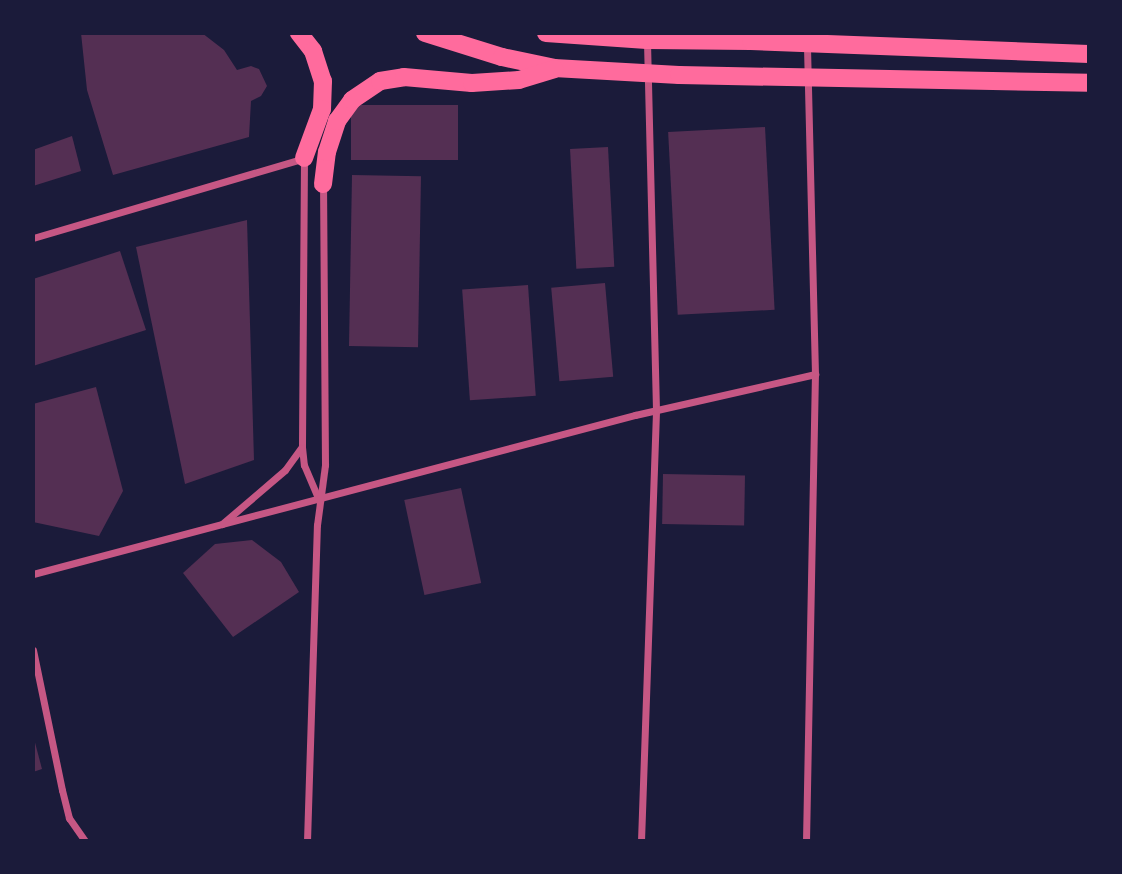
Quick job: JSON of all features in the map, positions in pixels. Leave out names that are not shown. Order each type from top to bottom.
[{"type":"main road","points":[[299,33],[313,51],[323,81],[322,109],[304,158]]},
{"type":"main road","points":[[425,33],[502,57],[554,68],[647,73],[1089,83]]},
{"type":"main road","points":[[546,33],[1089,54]]},
{"type":"main road","points":[[323,184],[327,152],[337,121],[352,100],[380,81],[404,77],[472,83],[519,80],[554,68]]},
{"type":"street","points":[[641,841],[656,410],[647,73],[642,37]]},
{"type":"street","points":[[806,841],[815,374],[807,43]]},
{"type":"street","points":[[33,238],[304,158],[302,447],[304,465],[319,500]]},
{"type":"street","points":[[307,841],[319,500],[325,465],[323,184]]},
{"type":"street","points":[[33,574],[656,410],[815,374]]},
{"type":"street","points":[[221,525],[285,470],[302,447]]},
{"type":"street","points":[[33,650],[67,809],[75,831],[85,841]]},
{"type":"building","points":[[81,33],[202,33],[224,50],[237,70],[251,66],[259,69],[267,86],[261,96],[251,101],[249,137],[113,175],[87,90]]},
{"type":"building","points":[[351,105],[458,105],[458,160],[351,160]]},
{"type":"building","points":[[765,127],[775,310],[678,315],[668,132]]},
{"type":"building","points":[[72,136],[81,171],[33,186],[33,150]]},
{"type":"building","points":[[608,147],[614,267],[576,269],[570,149]]},
{"type":"building","points":[[352,175],[421,176],[418,347],[349,346]]},
{"type":"building","points":[[247,220],[254,460],[185,484],[136,247]]},
{"type":"building","points":[[120,251],[146,330],[33,366],[33,279]]},
{"type":"building","points":[[605,283],[613,377],[559,381],[551,288]]},
{"type":"building","points":[[528,285],[536,396],[470,400],[462,290]]},
{"type":"building","points":[[96,387],[123,491],[99,536],[33,522],[33,404]]},
{"type":"building","points":[[663,474],[745,475],[744,525],[662,524]]},
{"type":"building","points":[[461,488],[481,583],[424,595],[404,500]]},
{"type":"building","points":[[252,540],[281,562],[299,592],[233,637],[183,573],[215,544]]},
{"type":"building","points":[[33,735],[42,769],[33,772]]}]
